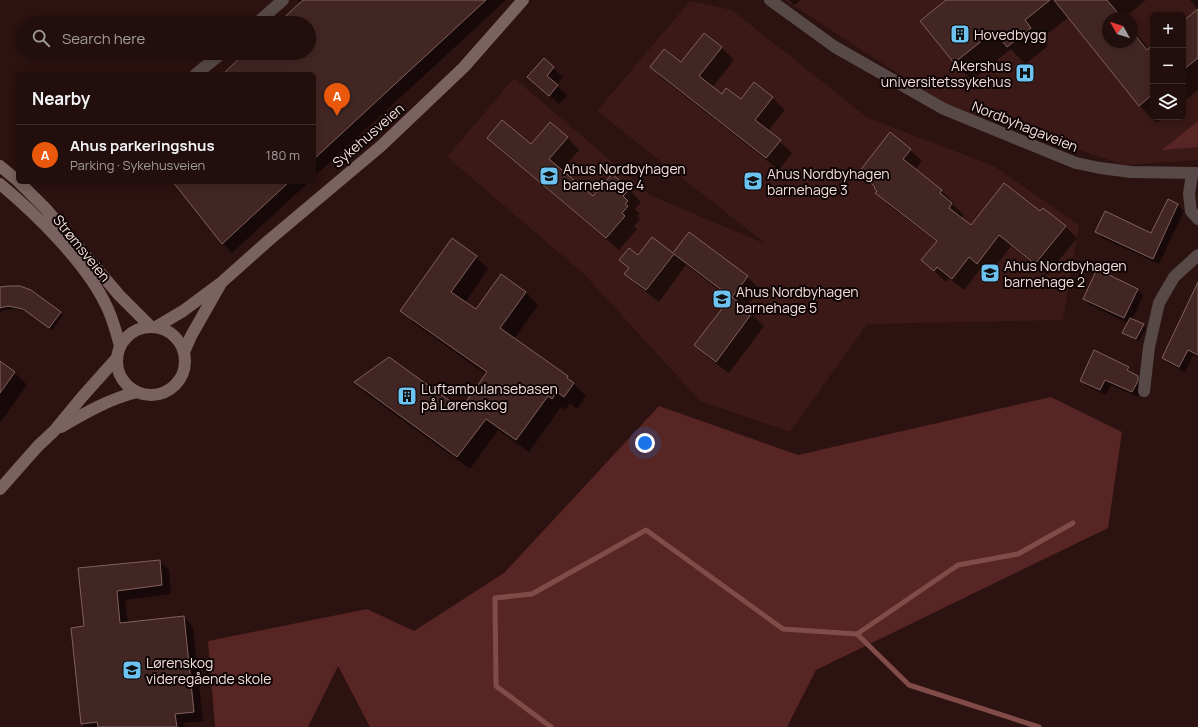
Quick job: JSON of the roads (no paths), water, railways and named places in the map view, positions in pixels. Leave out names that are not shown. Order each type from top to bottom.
[{"type":"main road","name":"Sykehusveien","points":[[153,326],[183,311],[222,282],[268,241],[381,146],[464,67],[523,0]]},
{"type":"main road","name":"Strømsveien","points":[[0,166],[16,180]]},
{"type":"main road","name":"Strømsveien","points":[[0,184],[38,219],[86,273],[105,302],[120,346]]},
{"type":"main road","name":"Strømsveien","points":[[20,184],[46,209],[115,290],[153,326]]},
{"type":"main road","name":"Sykehusveien","points":[[184,352],[191,336],[222,282]]},
{"type":"main road","points":[[153,326],[171,333],[181,345],[185,359],[182,373],[174,385],[168,390],[153,395],[137,392],[130,388],[122,378],[117,367],[116,359],[120,346],[129,334],[143,327],[153,326]]},
{"type":"main road","points":[[0,489],[38,446],[54,431],[116,359]]},
{"type":"main road","points":[[54,431],[92,409],[137,392]]},
{"type":"street","points":[[265,16],[283,0]]},
{"type":"street","name":"Nordbyhagaveien","points":[[770,0],[835,47],[944,109],[1076,163],[1131,172],[1195,174]]},
{"type":"street","points":[[198,72],[213,60]]},
{"type":"street","points":[[1195,174],[1190,194],[1191,211],[1198,219]]},
{"type":"street","points":[[1144,391],[1149,347],[1160,303],[1174,277],[1198,255]]},
{"type":"waterway","points":[[857,634],[958,565],[1018,554],[1073,523]]},
{"type":"waterway","points":[[551,727],[496,686],[495,598],[532,594],[646,530],[783,629],[857,634],[909,685],[1039,727]]},
{"type":"place","name":"Hovedbygg","points":[[960,34]]},
{"type":"place","name":"Akershus universitetssykehus","points":[[1025,73]]},
{"type":"place","name":"Ahus parkeringshus","points":[[337,116]]},
{"type":"place","name":"Ahus Nordbyhagen barnehage 4","points":[[549,176]]},
{"type":"place","name":"Ahus Nordbyhagen barnehage 3","points":[[753,181]]},
{"type":"place","name":"Ahus Nordbyhagen barnehage 2","points":[[990,273]]},
{"type":"place","name":"Ahus Nordbyhagen barnehage 5","points":[[722,299]]},
{"type":"place","name":"Luftambulansebasen på Lørenskog","points":[[407,396]]},
{"type":"place","name":"Lørenskog videregående skole","points":[[132,670]]}]
